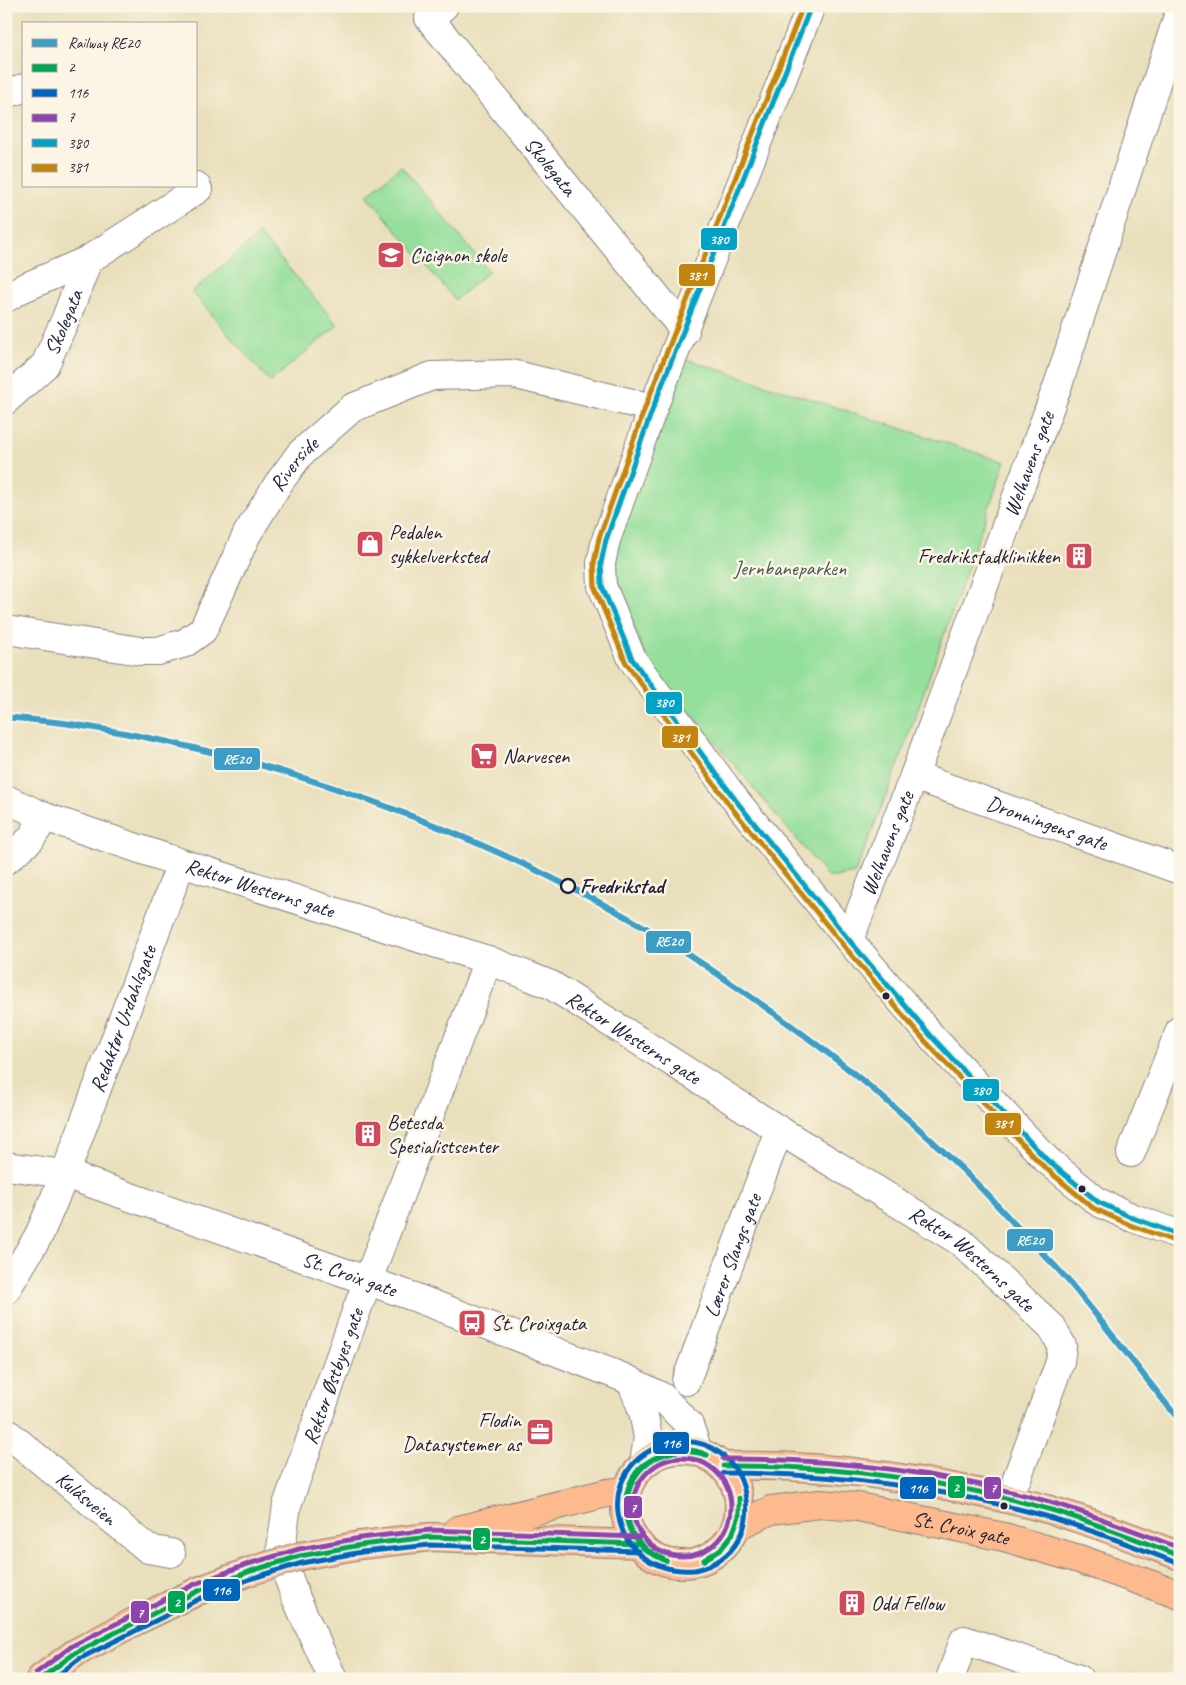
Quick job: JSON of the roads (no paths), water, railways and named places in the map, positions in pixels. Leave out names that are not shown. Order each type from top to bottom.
[{"type":"highway","points":[[679,1450],[698,1451],[712,1457],[724,1466],[736,1484],[740,1505],[736,1526],[727,1544],[711,1556],[693,1563],[673,1563],[654,1556],[638,1544],[629,1528],[625,1510],[627,1492],[634,1476],[644,1464],[660,1454],[679,1450]]},
{"type":"highway","name":"St. Croix gate","points":[[724,1466],[826,1468],[923,1482],[1030,1504],[1113,1531],[1180,1556]]},
{"type":"highway","points":[[430,1538],[560,1504],[608,1493],[627,1492]]},
{"type":"highway","name":"St. Croix gate","points":[[736,1526],[770,1510],[820,1504],[858,1507],[1004,1537],[1079,1559],[1180,1595]]},
{"type":"highway","points":[[40,1679],[75,1653],[198,1591],[251,1571],[300,1556],[361,1545],[430,1538],[638,1544]]},
{"type":"street","name":"Skolegata","points":[[444,6],[429,18],[684,331]]},
{"type":"street","points":[[811,6],[653,408],[606,540],[601,563],[602,586],[632,659],[737,802],[932,1037],[1047,1160],[1098,1202],[1133,1218],[1180,1235]]},
{"type":"street","name":"Welhavens gate","points":[[850,940],[914,776],[1060,382],[1180,10]]},
{"type":"street","points":[[6,94],[22,89]]},
{"type":"street","name":"Skolegata","points":[[6,298],[21,289],[88,260],[195,188]]},
{"type":"street","name":"Skolegata","points":[[6,400],[44,365],[66,318],[88,260]]},
{"type":"street","name":"Riverside","points":[[6,630],[140,651],[158,651],[185,643],[203,630],[247,534],[278,484],[300,454],[352,408],[432,376],[512,374],[653,408]]},
{"type":"street","name":"Dronningens gate","points":[[914,776],[1180,870]]},
{"type":"street","name":"Rektor Westerns gate","points":[[6,799],[45,817],[181,863],[488,960],[551,985],[779,1130],[961,1242],[1052,1327],[1062,1346],[1060,1362],[1017,1478]]},
{"type":"street","points":[[6,860],[30,840],[45,817]]},
{"type":"street","name":"Redaktør Urdahlsgate","points":[[6,1290],[39,1235],[66,1174],[181,863]]},
{"type":"street","name":"Rektor Østbyes gate","points":[[333,1679],[296,1598],[280,1555],[287,1505],[368,1280],[488,960]]},
{"type":"street","points":[[1131,1152],[1180,1030]]},
{"type":"street","name":"Lærer Slangs gate","points":[[686,1381],[779,1130]]},
{"type":"street","name":"St. Croix gate","points":[[6,1166],[66,1174],[368,1280],[631,1381],[662,1397],[689,1425],[698,1451]]},
{"type":"street","points":[[631,1381],[643,1411],[648,1438],[644,1464]]},
{"type":"street","name":"Kulåsveien","points":[[6,1432],[148,1549],[171,1553]]},
{"type":"street","points":[[950,1679],[964,1640],[1079,1679]]},
{"type":"rail line","name":"RE20","points":[[6,717],[68,724],[151,738],[299,777],[372,801],[514,860],[582,893],[648,929],[711,969],[804,1035],[859,1078],[937,1145],[977,1184],[1065,1277],[1180,1421]]},
{"type":"place","name":"Cicignon skole","points":[[391,255]]},
{"type":"place","name":"Pedalen sykkelverksted","points":[[370,544]]},
{"type":"place","name":"Fredrikstadklinikken","points":[[1079,556]]},
{"type":"place","name":"Narvesen","points":[[484,756]]},
{"type":"place","name":"Fredrikstad","points":[[568,886]]},
{"type":"place","name":"Betesda Spesialistsenter","points":[[368,1134]]},
{"type":"place","name":"St. Croixgata","points":[[472,1323]]},
{"type":"place","name":"Flodin Datasystemer as","points":[[540,1432]]},
{"type":"place","name":"Odd Fellow","points":[[852,1603]]},
{"type":"park label","name":"Jernbaneparken","points":[[790,568]]}]
